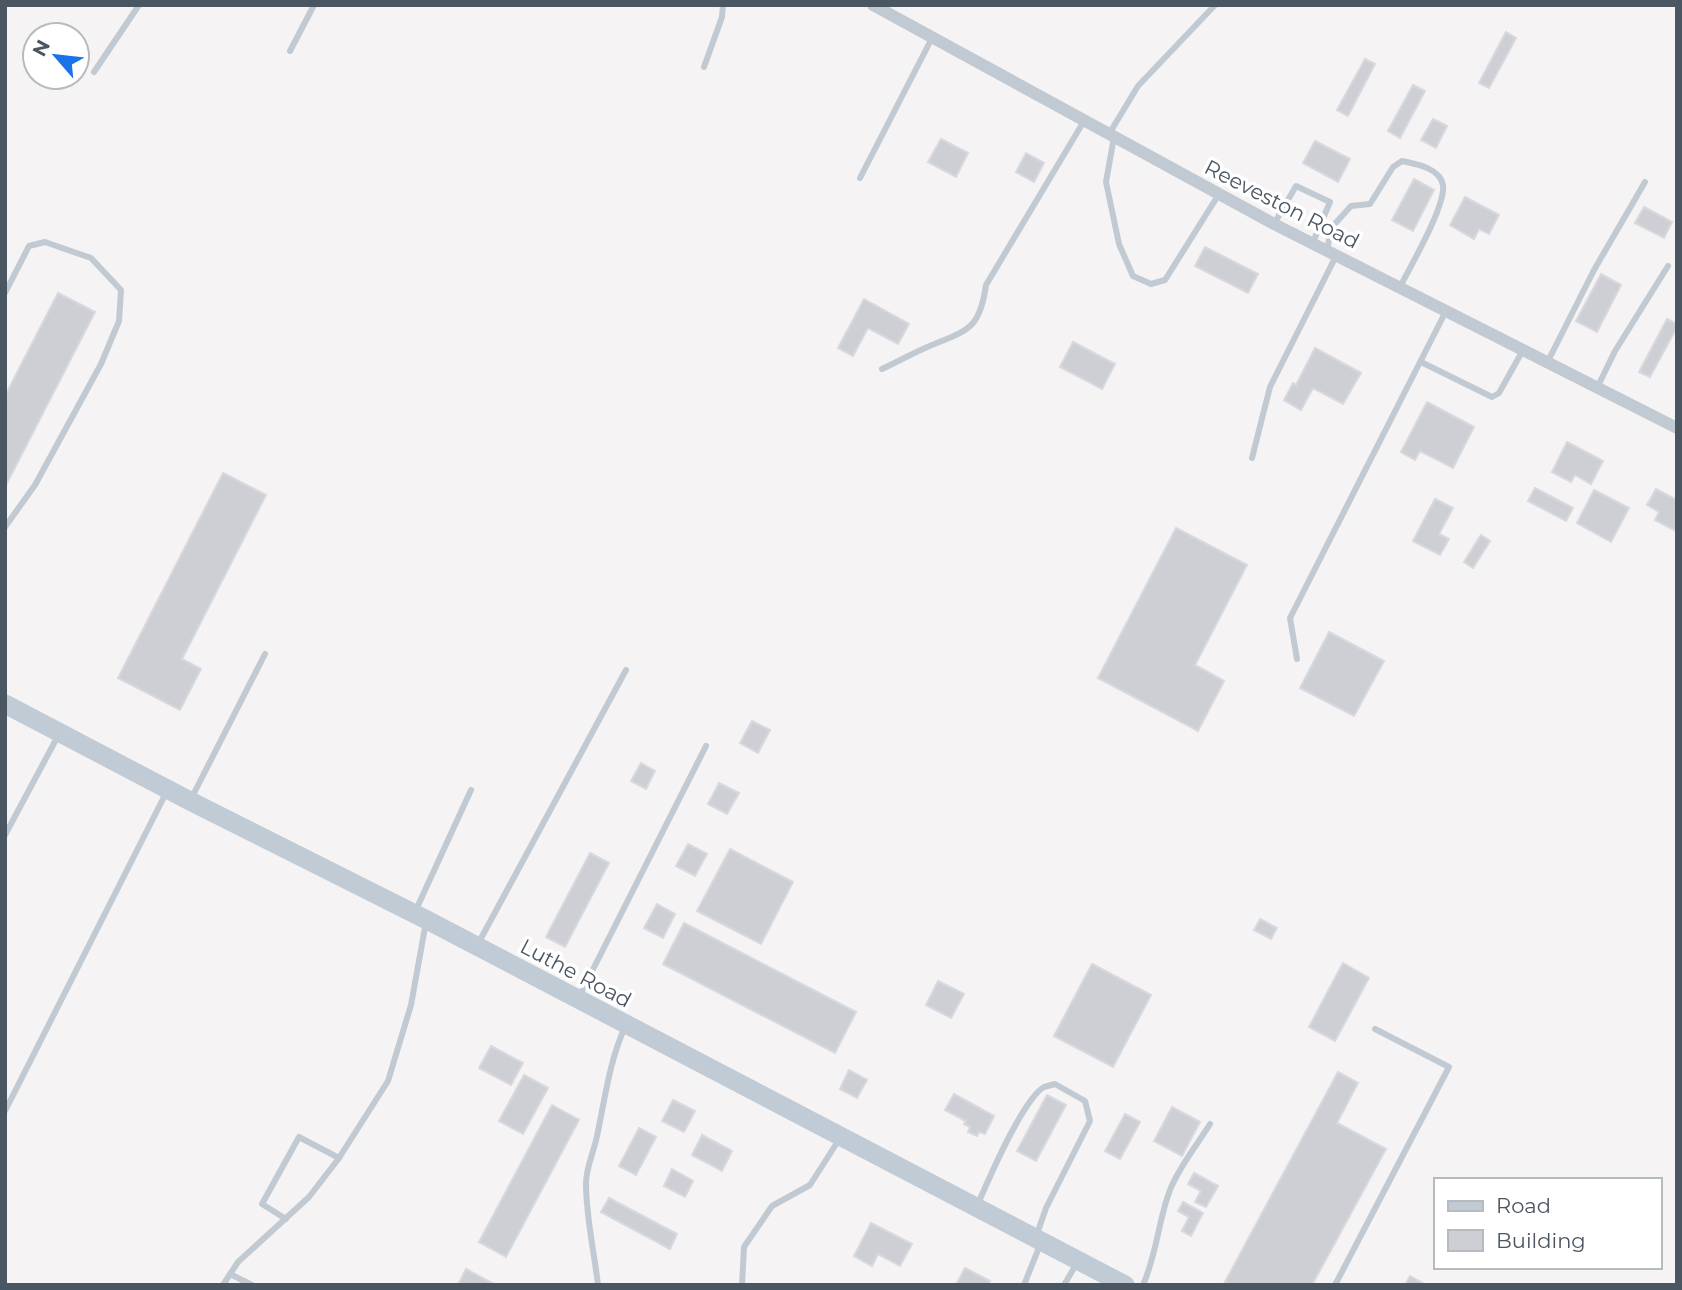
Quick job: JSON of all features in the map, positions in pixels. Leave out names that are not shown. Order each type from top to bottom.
[{"type":"street","name":"Reeveston Road","points":[[873,5],[1274,223],[1677,428]]},
{"type":"street","name":"Luthe Road","points":[[5,704],[1125,1285]]},
{"type":"lane","points":[[94,72],[139,5]]},
{"type":"lane","points":[[290,51],[314,5]]},
{"type":"lane","points":[[704,68],[722,17],[723,5]]},
{"type":"lane","points":[[1215,5],[1138,86],[1111,136],[1106,182],[1119,244],[1133,275],[1152,284],[1165,281],[1219,194]]},
{"type":"lane","points":[[860,178],[932,38]]},
{"type":"lane","points":[[882,369],[960,335],[974,324],[983,306],[986,285],[1084,121]]},
{"type":"lane","points":[[1252,458],[1270,387],[1332,252],[1332,226],[1352,206],[1370,204],[1393,167],[1402,162],[1422,165],[1437,175],[1443,184],[1434,220],[1400,288]]},
{"type":"lane","points":[[1547,363],[1594,270],[1645,183]]},
{"type":"lane","points":[[1274,223],[1296,186],[1330,202],[1312,242]]},
{"type":"lane","points":[[5,293],[29,246],[45,242],[91,258],[121,290],[119,321],[101,365],[35,485],[5,527]]},
{"type":"lane","points":[[1597,388],[1615,351],[1668,266]]},
{"type":"lane","points":[[1297,659],[1290,618],[1446,312]]},
{"type":"lane","points":[[1421,362],[1492,397],[1499,393],[1523,350]]},
{"type":"lane","points":[[190,801],[265,654]]},
{"type":"lane","points":[[477,947],[626,670]]},
{"type":"lane","points":[[5,835],[60,732]]},
{"type":"lane","points":[[577,1000],[706,746]]},
{"type":"lane","points":[[5,1111],[167,789]]},
{"type":"lane","points":[[223,1285],[238,1262],[309,1198],[339,1158],[388,1081],[411,1005],[420,917],[471,789]]},
{"type":"lane","points":[[598,1285],[588,1217],[586,1180],[606,1083],[616,1045],[626,1025]]},
{"type":"lane","points":[[1335,1285],[1449,1067],[1375,1029]]},
{"type":"lane","points":[[976,1208],[1026,1107],[1043,1088],[1055,1084],[1085,1101],[1090,1121],[1046,1208],[1024,1285]]},
{"type":"lane","points":[[1143,1285],[1171,1189],[1210,1125]]},
{"type":"lane","points":[[285,1219],[262,1204],[299,1137],[339,1158]]},
{"type":"lane","points":[[742,1285],[744,1247],[772,1206],[810,1185],[840,1138]]},
{"type":"lane","points":[[1064,1285],[1079,1261]]},
{"type":"lane","points":[[230,1274],[252,1285]]},
{"type":"building","points":[[1506,32],[1516,38],[1489,88],[1479,83]]},
{"type":"building","points":[[1365,59],[1375,64],[1348,116],[1337,110]]},
{"type":"building","points":[[1413,85],[1425,91],[1400,138],[1388,131]]},
{"type":"building","points":[[1433,119],[1447,126],[1436,148],[1421,140]]},
{"type":"building","points":[[941,139],[968,153],[956,177],[928,162]]},
{"type":"building","points":[[1315,141],[1350,159],[1338,182],[1303,163]]},
{"type":"building","points":[[1026,153],[1044,163],[1034,182],[1016,172]]},
{"type":"building","points":[[1414,179],[1434,190],[1413,231],[1392,220]]},
{"type":"building","points":[[1465,197],[1499,215],[1489,234],[1479,229],[1474,239],[1450,225]]},
{"type":"building","points":[[1644,207],[1672,222],[1664,238],[1635,223]]},
{"type":"building","points":[[1205,247],[1258,274],[1248,293],[1195,266]]},
{"type":"building","points":[[1601,274],[1621,285],[1597,332],[1576,321]]},
{"type":"building","points":[[58,293],[95,312],[5,487],[5,396]]},
{"type":"building","points":[[864,299],[909,324],[898,344],[868,328],[853,356],[838,348]]},
{"type":"building","points":[[1667,319],[1677,324],[1677,327],[1650,377],[1639,372]]},
{"type":"building","points":[[1073,342],[1115,364],[1102,389],[1060,367]]},
{"type":"building","points":[[1315,348],[1361,373],[1343,404],[1313,388],[1301,410],[1284,400],[1293,383],[1296,385]]},
{"type":"building","points":[[1427,402],[1474,427],[1453,468],[1420,451],[1415,460],[1401,452]]},
{"type":"building","points":[[1567,442],[1603,461],[1591,484],[1575,475],[1571,482],[1552,472]]},
{"type":"building","points":[[223,473],[266,495],[182,659],[201,669],[180,710],[118,678]]},
{"type":"building","points":[[1535,488],[1573,508],[1566,521],[1528,501]]},
{"type":"building","points":[[1656,489],[1677,500],[1676,531],[1655,520],[1659,512],[1647,505]]},
{"type":"building","points":[[1594,490],[1629,508],[1611,542],[1577,523]]},
{"type":"building","points":[[1435,499],[1453,508],[1439,534],[1449,539],[1440,555],[1413,541]]},
{"type":"building","points":[[1176,528],[1247,565],[1195,665],[1224,681],[1198,731],[1098,678]]},
{"type":"building","points":[[1481,535],[1490,541],[1473,568],[1464,562]]},
{"type":"building","points":[[1329,632],[1384,661],[1354,716],[1300,688]]},
{"type":"building","points":[[752,721],[770,730],[758,753],[740,743]]},
{"type":"building","points":[[641,763],[655,771],[646,789],[631,781]]},
{"type":"building","points":[[719,783],[739,793],[727,814],[708,804]]},
{"type":"building","points":[[688,844],[707,854],[695,876],[676,866]]},
{"type":"building","points":[[730,849],[793,882],[761,944],[697,911]]},
{"type":"building","points":[[590,853],[609,863],[565,947],[546,937]]},
{"type":"building","points":[[657,904],[675,914],[663,938],[644,928]]},
{"type":"building","points":[[1260,919],[1277,928],[1271,939],[1254,930]]},
{"type":"building","points":[[684,923],[856,1012],[835,1053],[663,964]]},
{"type":"building","points":[[1343,963],[1369,978],[1335,1041],[1309,1027]]},
{"type":"building","points":[[1092,964],[1151,995],[1113,1067],[1054,1036]]},
{"type":"building","points":[[938,981],[964,994],[951,1018],[926,1005]]},
{"type":"building","points":[[491,1046],[523,1063],[511,1085],[479,1068]]},
{"type":"building","points":[[849,1070],[867,1080],[857,1098],[840,1089]]},
{"type":"building","points":[[1338,1072],[1358,1083],[1337,1123],[1386,1149],[1312,1285],[1230,1285],[1225,1282]]},
{"type":"building","points":[[524,1075],[548,1088],[523,1134],[499,1121]]},
{"type":"building","points":[[954,1094],[994,1116],[985,1134],[979,1132],[977,1136],[968,1132],[970,1127],[964,1124],[966,1121],[945,1110]]},
{"type":"building","points":[[1047,1095],[1066,1105],[1036,1161],[1017,1151]]},
{"type":"building","points":[[673,1100],[695,1111],[684,1132],[662,1121]]},
{"type":"building","points":[[552,1105],[579,1120],[506,1257],[479,1242]]},
{"type":"building","points":[[1172,1107],[1200,1122],[1182,1156],[1154,1141]]},
{"type":"building","points":[[1125,1114],[1140,1122],[1120,1159],[1105,1151]]},
{"type":"building","points":[[639,1128],[656,1137],[636,1175],[619,1166]]},
{"type":"building","points":[[702,1135],[732,1151],[722,1171],[692,1155]]},
{"type":"building","points":[[672,1169],[693,1181],[685,1197],[664,1186]]},
{"type":"building","points":[[1194,1173],[1218,1186],[1206,1207],[1195,1202],[1201,1191],[1188,1184]]},
{"type":"building","points":[[609,1198],[677,1234],[670,1249],[601,1212]]},
{"type":"building","points":[[1183,1202],[1203,1213],[1191,1236],[1182,1231],[1189,1217],[1178,1211]]},
{"type":"building","points":[[871,1223],[912,1244],[900,1266],[878,1254],[872,1266],[854,1256]]},
{"type":"building","points":[[965,1268],[990,1281],[988,1285],[956,1285]]},
{"type":"building","points":[[466,1269],[494,1284],[494,1285],[458,1285]]},
{"type":"building","points":[[1410,1276],[1426,1285],[1405,1285]]}]
